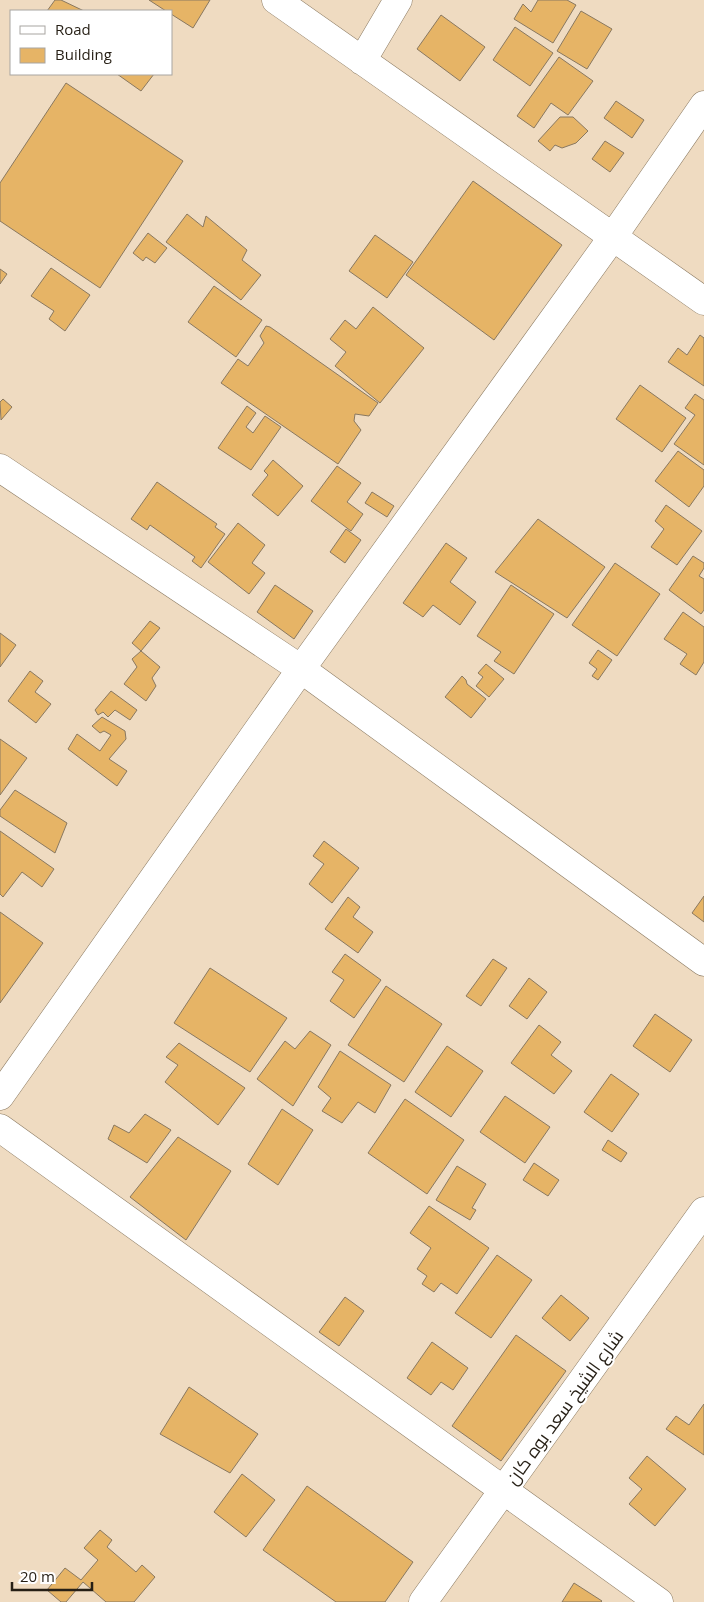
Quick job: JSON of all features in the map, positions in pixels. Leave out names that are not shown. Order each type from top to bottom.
[{"type":"street","points":[[276,0],[704,301]]},
{"type":"street","points":[[362,61],[398,0]]},
{"type":"street","points":[[0,1096],[301,669],[612,238],[704,105]]},
{"type":"street","points":[[0,468],[301,669],[704,962]]},
{"type":"street","points":[[0,1128],[660,1602]]},
{"type":"street","name":"شارع الشيخ سعد بوه كان","points":[[423,1602],[704,1211]]},
{"type":"building","points":[[55,0],[61,0],[82,10],[48,10]]},
{"type":"building","points":[[149,0],[210,0],[193,28],[172,15],[172,10],[164,10]]},
{"type":"building","points":[[538,0],[567,0],[576,5],[553,43],[514,19],[523,4],[531,12]]},
{"type":"building","points":[[581,11],[612,29],[587,69],[557,51]]},
{"type":"building","points":[[441,15],[485,47],[460,81],[417,49]]},
{"type":"building","points":[[515,27],[553,53],[530,86],[493,60]]},
{"type":"building","points":[[559,57],[593,81],[568,115],[551,103],[534,128],[517,116]]},
{"type":"building","points":[[118,75],[153,75],[141,91]]},
{"type":"building","points":[[66,83],[183,161],[100,288],[0,221],[0,183]]},
{"type":"building","points":[[616,101],[644,120],[632,138],[604,118]]},
{"type":"building","points":[[560,117],[573,117],[588,131],[576,143],[562,148],[555,145],[550,151],[538,141]]},
{"type":"building","points":[[605,141],[624,153],[610,172],[592,159]]},
{"type":"building","points":[[473,181],[562,245],[494,340],[406,275]]},
{"type":"building","points":[[187,214],[203,227],[206,216],[247,250],[242,260],[261,275],[241,300],[166,242]]},
{"type":"building","points":[[148,233],[167,248],[155,263],[146,257],[143,261],[133,253]]},
{"type":"building","points":[[375,235],[413,262],[387,298],[349,271]]},
{"type":"building","points":[[51,268],[90,295],[65,331],[49,319],[54,311],[31,296]]},
{"type":"building","points":[[0,269],[7,274],[0,284]]},
{"type":"building","points":[[214,286],[262,320],[236,357],[188,322]]},
{"type":"building","points":[[373,307],[424,348],[380,403],[335,366],[346,352],[330,339],[345,320],[356,329]]},
{"type":"building","points":[[266,326],[378,403],[369,416],[355,414],[354,421],[361,430],[338,464],[221,383],[238,359],[248,366],[264,343],[260,336]]},
{"type":"building","points":[[700,335],[704,338],[704,386],[668,362],[678,348],[687,355]]},
{"type":"building","points":[[640,385],[686,418],[662,452],[616,419]]},
{"type":"building","points":[[695,394],[704,400],[704,465],[674,444],[695,415],[685,408]]},
{"type":"building","points":[[3,399],[12,407],[1,420],[0,402]]},
{"type":"building","points":[[247,406],[256,413],[246,427],[253,433],[265,416],[281,427],[251,470],[218,448]]},
{"type":"building","points":[[678,451],[704,470],[704,486],[689,507],[655,481]]},
{"type":"building","points":[[273,460],[303,486],[278,516],[252,495],[268,475],[264,471]]},
{"type":"building","points":[[337,466],[361,483],[347,502],[363,514],[351,531],[311,501]]},
{"type":"building","points":[[157,482],[217,524],[215,527],[225,534],[201,568],[192,561],[195,557],[150,525],[147,530],[131,519]]},
{"type":"building","points":[[372,492],[394,506],[387,517],[365,503]]},
{"type":"building","points":[[666,505],[702,531],[677,565],[651,547],[664,529],[655,521]]},
{"type":"building","points":[[538,519],[605,567],[567,618],[495,572]]},
{"type":"building","points":[[238,523],[265,545],[252,563],[265,573],[249,594],[208,562]]},
{"type":"building","points":[[346,529],[361,540],[345,563],[330,552]]},
{"type":"building","points":[[446,543],[467,558],[450,582],[476,602],[460,625],[433,605],[423,617],[403,603]]},
{"type":"building","points":[[693,556],[704,563],[704,568],[699,576],[704,579],[704,610],[701,614],[669,590]]},
{"type":"building","points":[[615,563],[660,594],[617,656],[572,625]]},
{"type":"building","points":[[275,585],[313,611],[294,639],[257,612]]},
{"type":"building","points":[[511,585],[554,614],[514,674],[494,661],[501,652],[477,636]]},
{"type":"building","points":[[683,612],[704,627],[704,662],[696,675],[680,664],[687,654],[664,639]]},
{"type":"building","points":[[150,621],[160,628],[141,651],[132,643]]},
{"type":"building","points":[[0,633],[16,645],[0,667]]},
{"type":"building","points":[[598,650],[612,660],[598,680],[592,676],[597,669],[589,663]]},
{"type":"building","points":[[141,651],[160,667],[152,678],[156,686],[146,701],[124,684],[137,667],[132,659]]},
{"type":"building","points":[[486,664],[504,679],[489,697],[476,686],[483,677],[478,673]]},
{"type":"building","points":[[30,671],[43,681],[35,692],[51,704],[36,723],[8,701]]},
{"type":"building","points":[[462,676],[467,684],[486,699],[471,718],[445,697]]},
{"type":"building","points":[[111,691],[137,710],[130,720],[115,710],[108,717],[103,712],[98,715],[95,710]]},
{"type":"building","points":[[102,717],[125,731],[126,739],[109,759],[127,771],[117,786],[68,749],[77,734],[100,751],[111,735],[104,731],[100,733],[92,726]]},
{"type":"building","points":[[0,739],[27,758],[0,795]]},
{"type":"building","points":[[15,790],[67,823],[55,853],[0,816],[0,810]]},
{"type":"building","points":[[0,831],[54,869],[42,887],[22,872],[3,897],[0,894]]},
{"type":"building","points":[[324,841],[359,868],[332,903],[309,884],[324,864],[313,856]]},
{"type":"building","points":[[704,896],[704,922],[692,913]]},
{"type":"building","points":[[348,897],[360,907],[353,917],[373,932],[358,953],[325,929]]},
{"type":"building","points":[[0,912],[43,943],[0,1003]]},
{"type":"building","points":[[345,954],[381,980],[354,1018],[330,1001],[344,980],[332,972]]},
{"type":"building","points":[[493,959],[507,968],[481,1006],[466,996]]},
{"type":"building","points":[[210,968],[287,1018],[250,1072],[174,1023]]},
{"type":"building","points":[[529,978],[547,992],[527,1019],[509,1006]]},
{"type":"building","points":[[386,986],[442,1024],[404,1082],[348,1045]]},
{"type":"building","points":[[655,1014],[692,1040],[670,1072],[633,1046]]},
{"type":"building","points":[[539,1025],[561,1042],[551,1055],[572,1071],[554,1094],[511,1063]]},
{"type":"building","points":[[310,1031],[331,1045],[293,1106],[257,1079],[285,1041],[295,1049]]},
{"type":"building","points":[[179,1043],[245,1088],[218,1125],[165,1082],[178,1065],[166,1057]]},
{"type":"building","points":[[447,1046],[483,1071],[451,1117],[415,1092]]},
{"type":"building","points":[[340,1051],[391,1085],[375,1113],[358,1102],[342,1123],[322,1111],[331,1098],[318,1087]]},
{"type":"building","points":[[611,1074],[639,1094],[612,1132],[584,1112]]},
{"type":"building","points":[[505,1096],[550,1127],[525,1163],[480,1132]]},
{"type":"building","points":[[405,1099],[464,1140],[427,1194],[368,1153]]},
{"type":"building","points":[[282,1109],[313,1130],[278,1185],[248,1164]]},
{"type":"building","points":[[145,1114],[171,1130],[147,1163],[108,1139],[114,1125],[129,1133]]},
{"type":"building","points":[[178,1137],[231,1171],[186,1240],[130,1197]]},
{"type":"building","points":[[608,1140],[627,1153],[621,1162],[602,1150]]},
{"type":"building","points":[[534,1163],[559,1180],[548,1196],[523,1180]]},
{"type":"building","points":[[457,1166],[486,1184],[472,1208],[476,1210],[470,1220],[436,1200]]},
{"type":"building","points":[[429,1206],[489,1248],[457,1294],[441,1283],[434,1292],[422,1284],[427,1276],[417,1269],[431,1248],[410,1233]]},
{"type":"building","points":[[497,1255],[532,1280],[491,1338],[455,1313]]},
{"type":"building","points":[[561,1295],[589,1318],[570,1341],[542,1318]]},
{"type":"building","points":[[345,1297],[364,1311],[339,1346],[319,1332]]},
{"type":"building","points":[[516,1335],[566,1371],[501,1461],[452,1426]]},
{"type":"building","points":[[432,1342],[468,1368],[453,1390],[441,1382],[431,1395],[407,1378]]},
{"type":"building","points":[[189,1387],[258,1434],[230,1473],[160,1434]]},
{"type":"building","points":[[704,1404],[704,1455],[666,1429],[676,1416],[689,1425]]},
{"type":"building","points":[[647,1456],[686,1489],[655,1526],[629,1504],[642,1489],[629,1478]]},
{"type":"building","points":[[242,1474],[275,1500],[246,1537],[214,1512]]},
{"type":"building","points":[[307,1486],[413,1562],[385,1602],[336,1602],[263,1550]]},
{"type":"building","points":[[100,1530],[112,1540],[107,1547],[136,1572],[142,1565],[155,1577],[134,1602],[106,1602],[83,1582],[66,1602],[61,1602],[47,1590],[65,1568],[81,1580],[98,1560],[84,1548]]},
{"type":"building","points":[[574,1583],[602,1601],[562,1602]]}]
